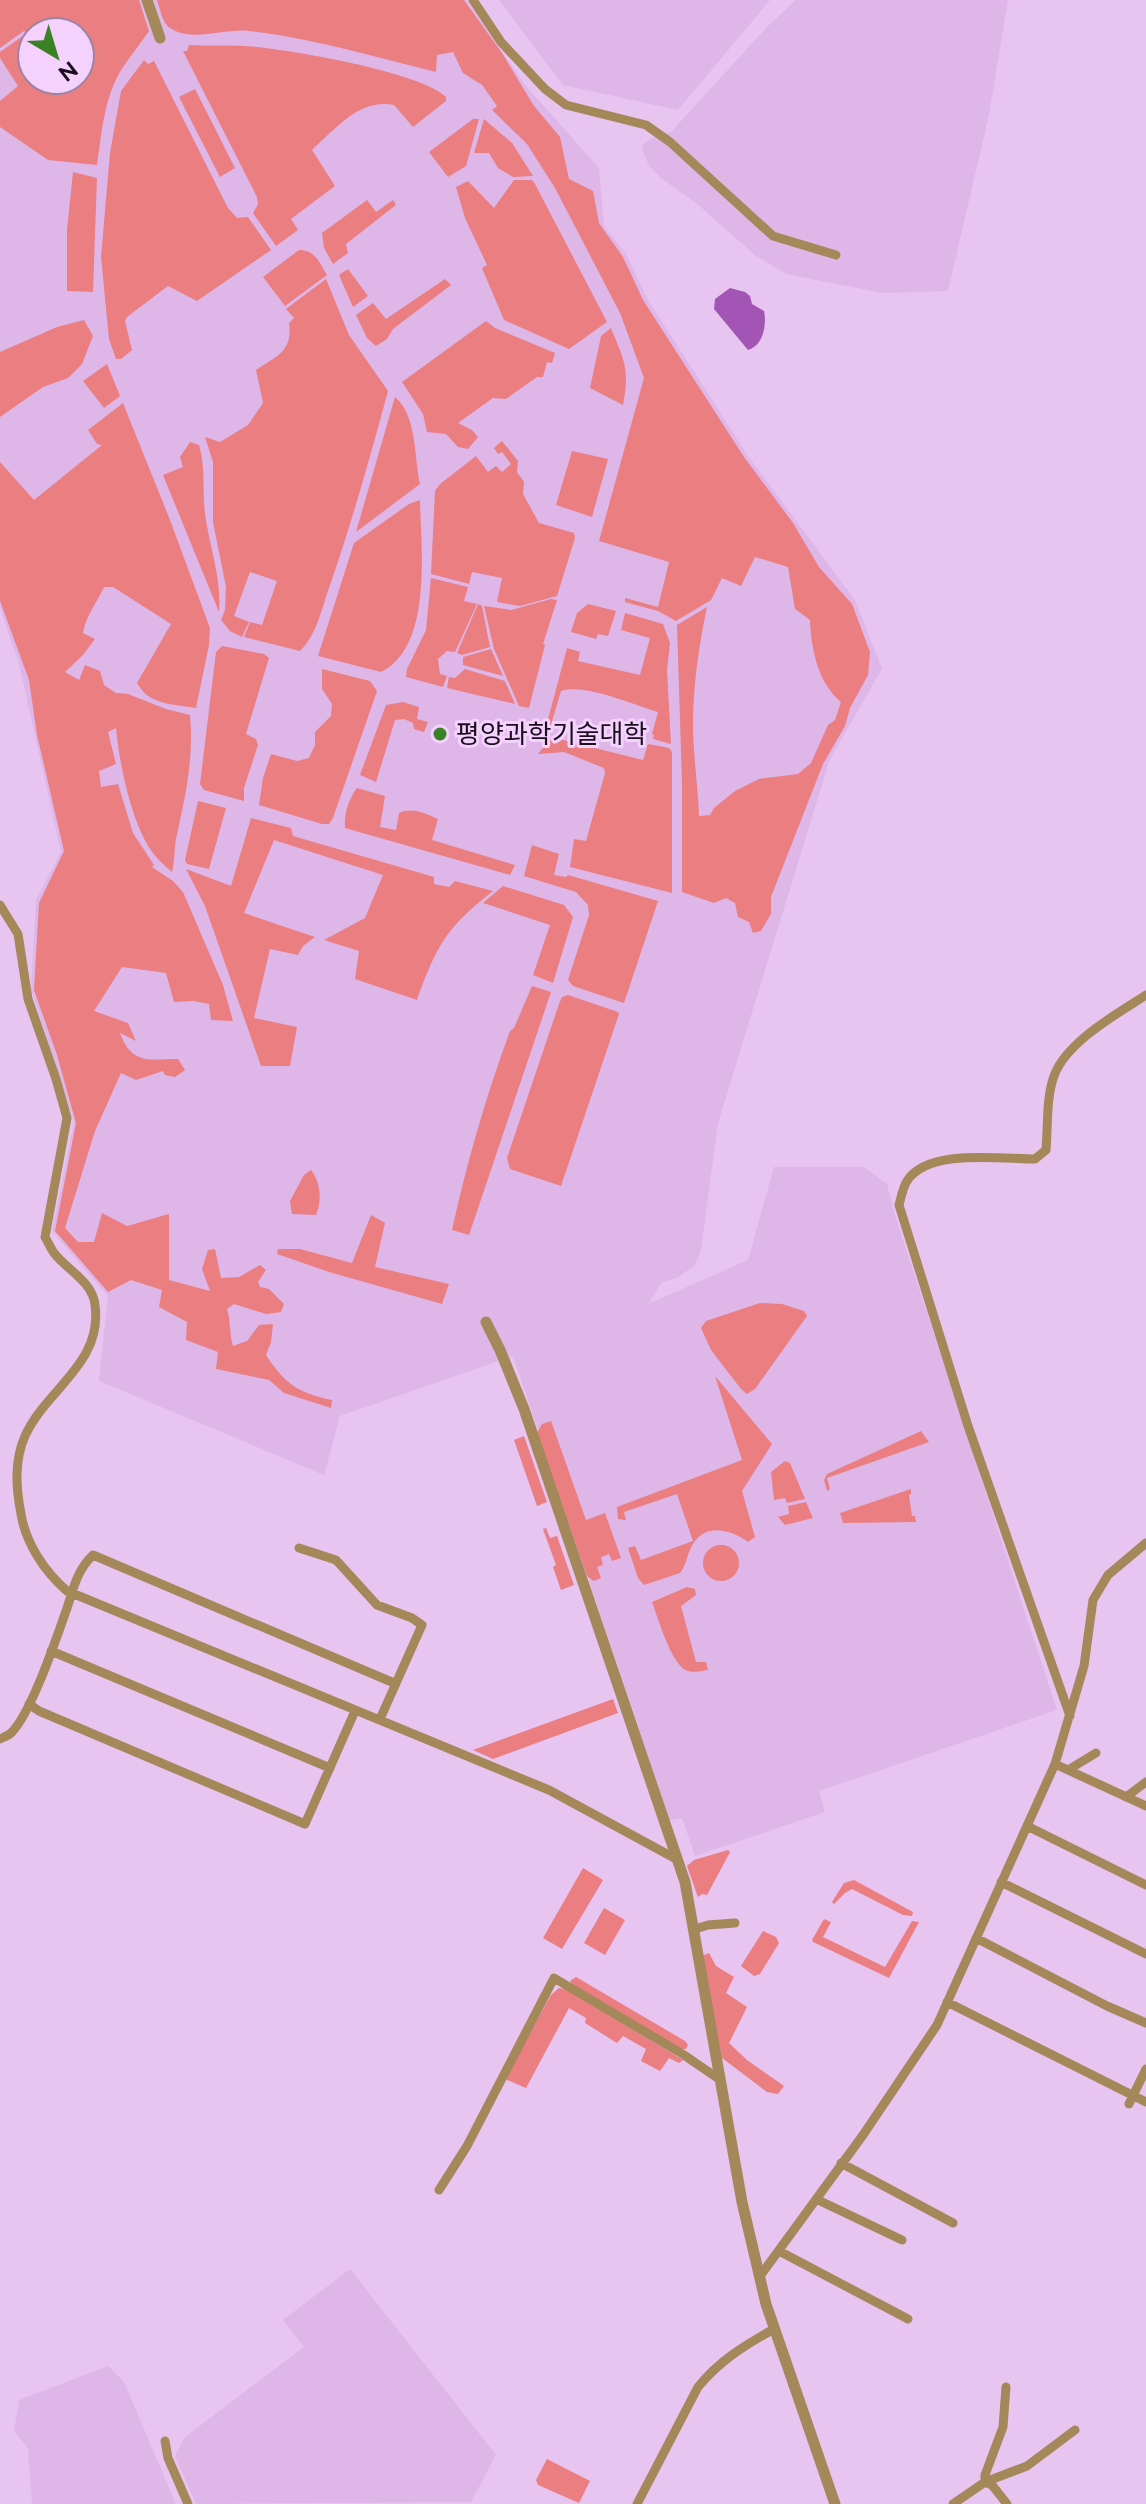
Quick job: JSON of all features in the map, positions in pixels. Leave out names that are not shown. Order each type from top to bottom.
[{"type":"street","points":[[147,0],[160,38]]},
{"type":"street","points":[[473,0],[501,42],[545,89],[566,105],[646,125],[670,142],[773,236],[836,255]]},
{"type":"street","points":[[0,905],[18,934],[28,999],[67,1118],[45,1237],[55,1254],[81,1279],[95,1304],[91,1345],[77,1371],[47,1404],[26,1434],[19,1453],[16,1489],[22,1521],[49,1576],[72,1593],[549,1790],[678,1860]]},
{"type":"street","points":[[1070,1716],[968,1426],[899,1205],[907,1181],[919,1170],[945,1158],[1035,1159],[1046,1150],[1053,1078],[1059,1064],[1091,1031],[1146,995]]},
{"type":"street","points":[[486,1322],[524,1409],[678,1860],[695,1929],[742,2202],[760,2276],[774,2329],[835,2504]]},
{"type":"street","points":[[760,2276],[937,2025],[1055,1764],[1084,1666],[1093,1600],[1108,1575],[1146,1543]]},
{"type":"street","points":[[299,1548],[336,1560],[377,1605],[422,1625],[380,1719]]},
{"type":"street","points":[[0,1739],[11,1733],[29,1704],[80,1570],[93,1555],[394,1683]]},
{"type":"street","points":[[51,1651],[330,1768]]},
{"type":"street","points":[[29,1704],[39,1711],[305,1824],[355,1711]]},
{"type":"street","points":[[1068,1770],[1096,1753]]},
{"type":"street","points":[[1055,1764],[1146,1806]]},
{"type":"street","points":[[1126,1797],[1146,1782]]},
{"type":"street","points":[[1027,1826],[1146,1885]]},
{"type":"street","points":[[1001,1882],[1146,1954]]},
{"type":"street","points":[[695,1929],[735,1923]]},
{"type":"street","points":[[976,1938],[1146,2023]]},
{"type":"street","points":[[439,2190],[467,2146],[554,1978],[719,2079]]},
{"type":"street","points":[[947,2002],[1131,2100],[1146,2102]]},
{"type":"street","points":[[1131,2100],[1146,2069]]},
{"type":"street","points":[[498,2084],[508,2089]]},
{"type":"street","points":[[841,2163],[953,2223]]},
{"type":"street","points":[[816,2199],[902,2240]]},
{"type":"street","points":[[779,2251],[908,2319]]},
{"type":"street","points":[[637,2504],[698,2387],[735,2351],[774,2329]]},
{"type":"street","points":[[985,2482],[1003,2427],[1006,2387]]},
{"type":"street","points":[[953,2504],[985,2482],[1027,2466],[1075,2430]]},
{"type":"street","points":[[165,2441],[168,2458],[188,2504]]},
{"type":"street","points":[[985,2482],[992,2485],[1007,2504]]},
{"type":"shaded area","name":"평양과학기술대학","points":[[0,0],[467,0],[525,85],[599,168],[604,226],[626,254],[648,300],[748,456],[855,600],[882,669],[830,759],[718,1123],[701,1250],[695,1265],[677,1278],[662,1282],[648,1304],[748,1260],[774,1167],[864,1167],[887,1184],[1057,1710],[819,1791],[825,1812],[695,1856],[682,1818],[670,1820],[513,1356],[340,1416],[324,1475],[99,1381],[108,1296],[52,1231],[74,1122],[31,989],[36,900],[61,852],[19,664],[0,608]]},
{"type":"shaded area","points":[[0,0],[139,0],[149,31],[123,67],[112,90],[97,165],[48,160],[0,127],[0,101],[16,88],[16,96],[96,96],[96,16],[16,16],[16,37],[0,48]]},
{"type":"shaded area","points":[[157,0],[464,0],[502,53],[534,106],[560,137],[569,179],[593,191],[599,223],[623,257],[643,300],[744,457],[793,523],[819,567],[852,604],[870,652],[868,675],[850,708],[845,726],[823,764],[771,897],[771,914],[761,931],[753,933],[749,922],[738,917],[735,903],[726,898],[714,903],[682,892],[677,625],[707,607],[693,710],[699,816],[710,815],[735,791],[759,779],[798,774],[811,763],[828,725],[835,720],[841,702],[827,685],[817,665],[810,620],[795,609],[788,567],[755,557],[741,586],[722,578],[711,600],[676,621],[658,611],[625,602],[625,598],[658,607],[669,562],[599,541],[644,378],[620,313],[555,188],[527,144],[492,110],[497,106],[482,85],[463,73],[453,52],[437,55],[436,72],[273,34],[239,31],[189,34],[167,26]]},
{"type":"shaded area","points":[[499,0],[770,0],[678,110],[563,85]]},
{"type":"shaded area","points":[[796,0],[1008,0],[989,115],[948,291],[882,293],[786,274],[756,256],[649,166],[641,146],[650,139],[671,132],[768,26]]},
{"type":"shaded area","points":[[16,41],[16,83],[0,58],[0,52]]},
{"type":"shaded area","points":[[189,45],[264,48],[319,56],[410,79],[432,88],[446,97],[446,101],[413,127],[394,105],[382,104],[359,111],[339,125],[312,150],[335,186],[291,219],[298,230],[276,246],[253,213],[258,204],[257,197],[183,51],[187,51]]},
{"type":"shaded area","points":[[144,60],[148,64],[154,61],[228,208],[237,218],[248,217],[271,250],[197,301],[168,286],[127,317],[125,321],[132,350],[121,359],[116,359],[109,339],[101,257],[110,153],[121,91]]},
{"type":"shaded area","points":[[195,89],[235,168],[220,177],[179,97]]},
{"type":"shaded area","points":[[473,119],[479,119],[466,166],[448,177],[429,152]]},
{"type":"shaded area","points":[[484,119],[512,143],[533,176],[513,177],[498,168],[489,153],[474,153]]},
{"type":"shaded area","points":[[73,172],[97,178],[93,292],[67,291],[67,230]]},
{"type":"shaded area","points":[[514,180],[532,180],[535,184],[607,322],[569,349],[504,320],[482,268],[487,265],[465,218],[456,187],[468,181],[494,208]]},
{"type":"shaded area","points":[[367,200],[376,212],[393,200],[396,205],[346,244],[348,253],[333,264],[324,248],[322,233]]},
{"type":"shaded area","points":[[299,250],[313,254],[327,275],[285,306],[263,277]]},
{"type":"shaded area","points":[[348,269],[368,296],[353,307],[339,275]]},
{"type":"shaded area","points":[[326,279],[349,335],[388,391],[320,615],[314,631],[300,651],[244,637],[250,622],[262,625],[277,581],[250,572],[234,616],[249,622],[242,637],[230,631],[221,620],[225,610],[226,587],[213,522],[213,462],[205,437],[220,442],[248,425],[263,403],[256,370],[282,352],[288,341],[289,323],[294,318],[286,309]]},
{"type":"shaded area","points":[[445,279],[451,285],[393,329],[387,339],[376,346],[367,338],[356,315],[373,303],[386,319]]},
{"type":"shaded area","points":[[730,288],[745,292],[752,304],[764,311],[763,334],[757,344],[748,350],[714,309],[715,299]]},
{"type":"shaded area","points":[[84,320],[93,336],[82,364],[68,378],[43,387],[0,417],[0,352],[57,327]]},
{"type":"shaded area","points":[[486,321],[495,328],[555,353],[552,363],[547,362],[543,377],[537,377],[506,399],[493,398],[458,423],[478,437],[468,449],[458,447],[446,434],[427,432],[423,414],[402,382]]},
{"type":"shaded area","points":[[611,328],[624,365],[626,382],[623,405],[590,388],[601,336]]},
{"type":"shaded area","points":[[107,364],[120,396],[104,408],[83,381]]},
{"type":"shaded area","points":[[395,397],[411,425],[420,484],[356,532]]},
{"type":"shaded area","points":[[123,403],[210,628],[196,708],[155,700],[137,683],[171,624],[113,587],[104,587],[86,621],[83,633],[95,639],[65,672],[79,680],[85,665],[100,671],[104,685],[116,693],[128,694],[190,715],[188,775],[172,872],[150,849],[137,822],[123,774],[116,728],[108,732],[116,764],[99,771],[101,787],[118,784],[133,833],[154,865],[152,867],[183,892],[223,985],[233,1021],[211,1020],[209,1004],[174,1002],[166,973],[122,967],[94,1011],[128,1023],[136,1041],[120,1033],[130,1051],[137,1056],[178,1059],[185,1070],[175,1077],[165,1075],[163,1071],[136,1080],[121,1073],[95,1131],[65,1228],[78,1242],[94,1242],[102,1213],[127,1226],[169,1214],[169,1280],[210,1291],[202,1269],[208,1250],[215,1249],[221,1278],[239,1277],[260,1265],[266,1270],[258,1282],[260,1287],[269,1289],[284,1304],[281,1312],[266,1314],[234,1304],[227,1309],[233,1346],[247,1341],[259,1325],[273,1324],[266,1355],[293,1386],[332,1400],[331,1408],[284,1393],[269,1380],[216,1369],[218,1352],[186,1340],[187,1322],[159,1307],[162,1290],[131,1280],[108,1292],[55,1231],[76,1123],[34,990],[39,903],[64,851],[37,735],[29,680],[0,601],[0,462],[34,500],[102,445],[97,444],[88,430]]},
{"type":"shaded area","points":[[502,441],[518,461],[517,472],[524,482],[523,494],[539,523],[574,533],[575,538],[557,596],[520,606],[497,602],[502,578],[472,572],[469,584],[431,574],[435,491],[476,456],[488,472],[496,466],[502,472],[511,464],[502,452],[498,454],[494,448]]},
{"type":"shaded area","points":[[190,442],[199,445],[201,454],[205,513],[217,574],[219,612],[163,475],[183,467],[180,457]]},
{"type":"shaded area","points":[[572,451],[608,459],[592,517],[556,505]]},
{"type":"shaded area","points":[[420,500],[420,595],[409,641],[398,659],[381,672],[318,656],[354,543],[409,504]]},
{"type":"shaded area","points":[[431,578],[468,587],[464,601],[477,604],[455,652],[447,651],[438,659],[440,674],[447,676],[443,687],[406,677],[426,630]]},
{"type":"shaded area","points":[[557,600],[543,644],[529,708],[519,706],[494,649],[484,606],[511,610]]},
{"type":"shaded area","points":[[478,604],[482,606],[490,647],[462,655],[457,653]]},
{"type":"shaded area","points":[[588,604],[616,611],[608,636],[598,634],[596,639],[571,632],[577,613]]},
{"type":"shaded area","points":[[625,613],[663,624],[670,643],[667,670],[671,744],[653,739],[658,712],[582,690],[561,691],[550,728],[546,727],[567,648],[580,652],[578,661],[640,675],[650,638],[621,630]]},
{"type":"shaded area","points":[[222,646],[264,654],[269,658],[246,734],[256,739],[258,745],[244,788],[244,801],[204,790],[200,784],[216,652]]},
{"type":"shaded area","points":[[491,649],[503,676],[463,665],[463,657]]},
{"type":"shaded area","points":[[322,669],[370,681],[377,691],[329,824],[259,805],[271,754],[297,761],[309,758],[315,745],[315,732],[331,716],[332,704],[322,689]]},
{"type":"shaded area","points":[[465,669],[505,681],[515,704],[447,688],[449,677],[455,678]]},
{"type":"shaded area","points":[[403,702],[419,707],[417,719],[428,722],[424,732],[414,729],[413,723],[404,719],[395,720],[376,782],[360,775],[386,705]]},
{"type":"shaded area","points":[[551,737],[643,760],[648,744],[669,748],[672,752],[672,893],[570,867],[574,839],[586,841],[605,773],[604,768],[564,752],[538,754]]},
{"type":"shaded area","points":[[357,788],[385,796],[380,827],[396,830],[399,813],[423,813],[438,819],[432,840],[515,865],[510,875],[345,828],[347,807]]},
{"type":"shaded area","points":[[198,801],[226,808],[209,869],[187,864],[185,860]]},
{"type":"shaded area","points":[[251,818],[291,828],[293,836],[434,877],[434,884],[449,887],[455,881],[493,891],[464,916],[445,939],[417,1000],[355,979],[359,951],[324,940],[365,918],[383,875],[274,840],[244,913],[315,937],[303,946],[298,955],[270,949],[254,1018],[297,1027],[290,1066],[261,1066],[205,906],[186,869],[231,886]]},
{"type":"shaded area","points":[[532,845],[559,854],[554,875],[568,875],[658,901],[624,1003],[573,986],[568,980],[589,915],[588,905],[576,892],[524,876]]},
{"type":"shaded area","points":[[503,886],[564,905],[573,917],[553,983],[533,975],[550,925],[483,903]]},
{"type":"shaded area","points":[[532,986],[551,992],[469,1235],[452,1230],[464,1179],[501,1055]]},
{"type":"shaded area","points":[[568,995],[619,1014],[561,1186],[510,1169],[507,1158],[559,1004],[562,997]]},
{"type":"shaded area","points":[[311,1170],[320,1192],[316,1215],[292,1214],[290,1201],[304,1175]]},
{"type":"shaded area","points":[[371,1215],[385,1223],[375,1267],[449,1284],[442,1304],[277,1254],[278,1249],[300,1249],[352,1263]]},
{"type":"shaded area","points":[[760,1303],[782,1304],[804,1311],[807,1316],[755,1389],[747,1394],[711,1350],[701,1328],[706,1321]]},
{"type":"shaded area","points":[[715,1376],[772,1444],[742,1491],[755,1537],[748,1542],[732,1533],[708,1531],[695,1541],[680,1573],[644,1585],[638,1578],[628,1548],[635,1546],[641,1560],[693,1541],[677,1494],[624,1512],[626,1520],[618,1519],[617,1507],[742,1460]]},
{"type":"shaded area","points":[[551,1421],[586,1520],[605,1513],[621,1558],[612,1561],[609,1554],[601,1557],[603,1565],[597,1567],[601,1578],[594,1581],[587,1576],[537,1433],[542,1424]]},
{"type":"shaded area","points":[[921,1431],[929,1442],[827,1478],[830,1489],[827,1491],[824,1480],[827,1474]]},
{"type":"shaded area","points":[[524,1436],[547,1502],[537,1506],[514,1440]]},
{"type":"shaded area","points":[[785,1461],[790,1463],[805,1499],[787,1503],[785,1498],[774,1500],[771,1472]]},
{"type":"shaded area","points":[[911,1489],[912,1516],[915,1516],[916,1522],[843,1523],[840,1513]]},
{"type":"shaded area","points":[[806,1502],[813,1518],[785,1525],[778,1517],[789,1514],[788,1506]]},
{"type":"shaded area","points":[[546,1528],[550,1538],[557,1536],[574,1585],[561,1590],[543,1529]]},
{"type":"shaded area","points":[[721,1545],[734,1550],[739,1563],[734,1576],[721,1581],[708,1576],[703,1563],[708,1550]]},
{"type":"shaded area","points":[[687,1587],[695,1589],[696,1595],[681,1606],[696,1662],[706,1662],[708,1670],[688,1671],[676,1661],[652,1602]]},
{"type":"shaded area","points":[[613,1699],[618,1713],[493,1759],[473,1750]]},
{"type":"shaded area","points":[[730,1852],[707,1895],[698,1897],[687,1866],[694,1860]]},
{"type":"shaded area","points":[[583,1868],[603,1880],[562,1949],[543,1938]]},
{"type":"shaded area","points":[[854,1880],[913,1912],[912,1916],[903,1915],[852,1889],[834,1904],[832,1902],[844,1883]]},
{"type":"shaded area","points":[[604,1908],[625,1920],[605,1955],[584,1943]]},
{"type":"shaded area","points":[[824,1919],[831,1922],[823,1937],[885,1967],[912,1921],[919,1922],[889,1978],[813,1942]]},
{"type":"shaded area","points":[[763,1931],[776,1937],[779,1943],[760,1974],[754,1976],[741,1966]]},
{"type":"shaded area","points":[[709,1953],[716,1966],[734,1977],[726,1993],[747,2007],[729,2043],[784,2086],[778,2094],[767,2092],[722,2058],[702,1956]]},
{"type":"shaded area","points":[[576,1977],[685,2041],[688,2045],[686,2049],[681,2049],[572,1985],[570,1981]]},
{"type":"shaded area","points":[[559,1988],[683,2060],[679,2063],[669,2058],[660,2071],[641,2061],[646,2049],[623,2036],[617,2043],[585,2023],[586,2018],[569,2008],[526,2088],[505,2079],[551,1995]]},
{"type":"shaded area","points":[[350,2269],[496,2455],[471,2502],[196,2504],[175,2456],[185,2437],[304,2347],[283,2320]]},
{"type":"shaded area","points":[[108,2366],[124,2382],[176,2504],[32,2504],[28,2448],[14,2431],[19,2400]]},
{"type":"shaded area","points":[[547,2459],[590,2481],[579,2503],[538,2485],[536,2480]]},
{"type":"place","name":"평양과학기술대학","points":[[440,734]]}]
